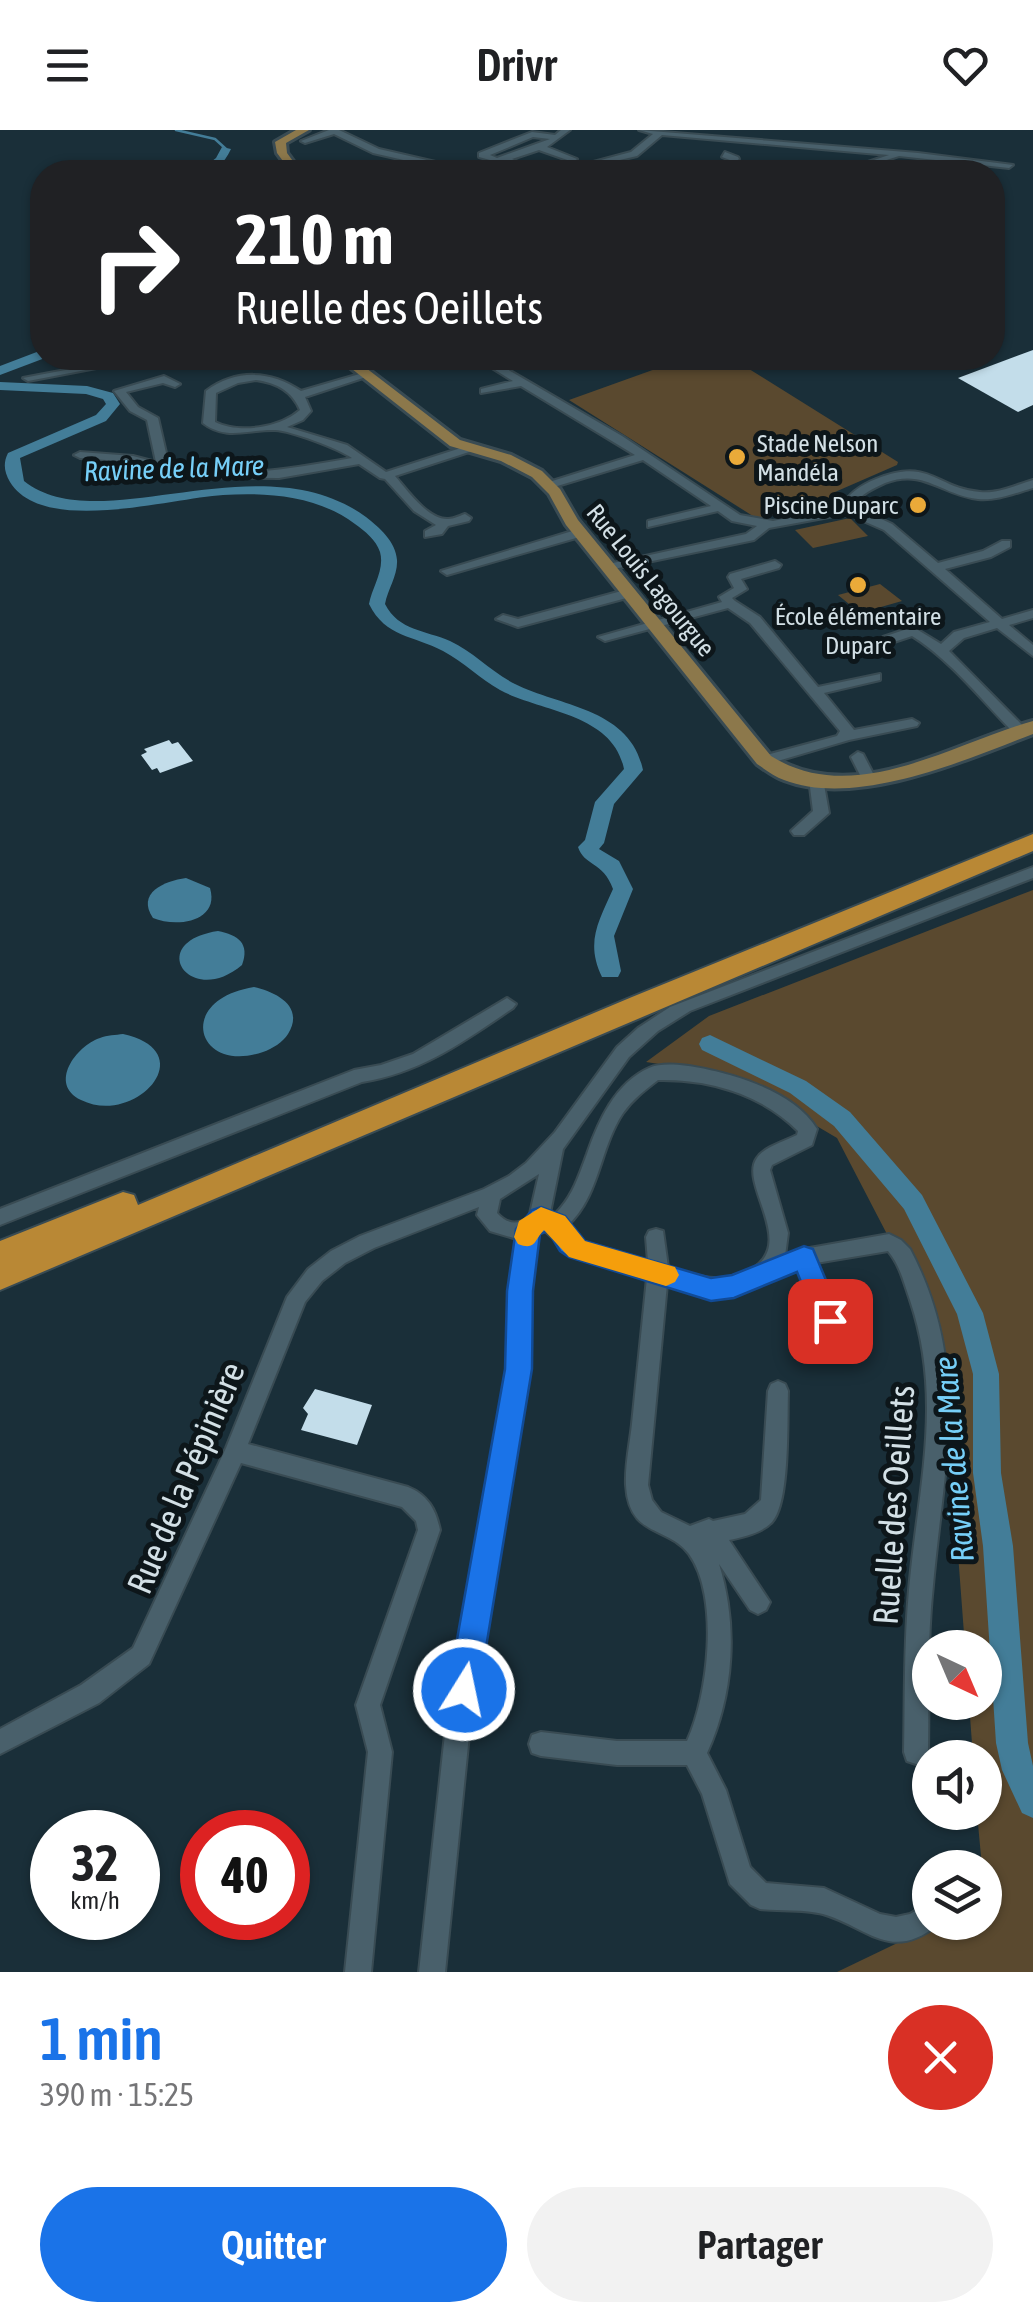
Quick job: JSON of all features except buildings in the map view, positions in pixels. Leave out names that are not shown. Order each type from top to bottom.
[{"type":"highway","points":[[0,1277],[974,866],[1029,836]]},
{"type":"highway","points":[[0,1256],[1029,836]]},
{"type":"main road","points":[[288,160],[280,147],[284,138],[304,136]]},
{"type":"main road","name":"Rue Louis Lagourgue","points":[[360,370],[455,443],[506,458],[550,485],[579,533],[764,760],[786,774],[870,781],[910,772],[1027,730]]},
{"type":"street","points":[[304,136],[333,130],[376,151],[419,160]]},
{"type":"street","points":[[558,138],[530,135],[482,155],[502,160],[539,147],[558,138],[566,130]]},
{"type":"street","points":[[643,130],[966,160]]},
{"type":"street","points":[[634,154],[660,132]]},
{"type":"street","points":[[646,145],[689,144]]},
{"type":"street","points":[[730,157],[768,144]]},
{"type":"street","points":[[539,147],[573,159]]},
{"type":"street","points":[[609,160],[661,148]]},
{"type":"street","points":[[882,160],[905,153]]},
{"type":"street","points":[[1005,165],[1009,165]]},
{"type":"street","points":[[28,378],[74,370]]},
{"type":"street","points":[[502,370],[744,521],[765,525],[847,509],[881,521],[1033,652]]},
{"type":"street","points":[[300,395],[366,374]]},
{"type":"street","points":[[297,422],[275,427],[214,429],[209,423],[211,391],[266,376],[280,380],[300,395],[306,411],[297,422],[296,434],[301,438]]},
{"type":"street","points":[[164,470],[152,418],[134,410],[119,392],[164,379],[175,384]]},
{"type":"street","points":[[484,391],[523,382]]},
{"type":"street","points":[[275,427],[301,438],[343,447],[378,474],[390,476],[468,448]]},
{"type":"street","points":[[80,456],[141,461],[164,470],[279,475],[362,460]]},
{"type":"street","points":[[550,485],[643,456]]},
{"type":"street","points":[[847,509],[857,493],[908,473],[931,476],[974,495],[992,496],[1032,480]]},
{"type":"street","points":[[390,476],[406,496],[444,523]]},
{"type":"street","points":[[656,520],[718,508]]},
{"type":"street","points":[[429,534],[444,523],[465,518]]},
{"type":"street","points":[[608,568],[750,536],[765,525]]},
{"type":"street","points":[[448,571],[493,552],[579,533]]},
{"type":"street","points":[[935,568],[987,554],[1006,544]]},
{"type":"street","points":[[774,566],[734,577],[741,589],[724,597],[755,620],[846,725],[846,736]]},
{"type":"street","points":[[503,619],[518,623],[629,593]]},
{"type":"street","points":[[605,637],[730,604]]},
{"type":"street","points":[[942,650],[958,634],[1033,614]]},
{"type":"street","points":[[888,640],[913,631],[942,650],[954,667],[1027,730]]},
{"type":"street","points":[[817,691],[875,677]]},
{"type":"street","points":[[764,760],[846,736],[912,723]]},
{"type":"street","points":[[858,757],[870,781]]},
{"type":"street","points":[[799,830],[820,813],[816,779]]},
{"type":"street","points":[[410,1225],[490,1195],[533,1170],[558,1143],[622,1052],[660,1020],[684,1007],[1033,872]]},
{"type":"street","points":[[0,1217],[360,1075],[411,1063],[506,1004]]},
{"type":"street","points":[[410,1225],[466,1215],[497,1226],[577,1206],[605,1124],[644,1079],[666,1072],[738,1084],[808,1128],[805,1140],[765,1160],[761,1170],[782,1236],[771,1264],[755,1277]]},
{"type":"street","points":[[432,1972],[458,1726],[518,1369],[520,1291],[558,1143]]},
{"type":"street","name":"Ruelle des Oeillets","points":[[510,1184],[528,1187],[542,1217],[578,1250],[711,1289],[734,1286],[804,1257],[889,1242],[901,1251],[932,1327],[942,1389],[922,1584],[916,1740]]},
{"type":"street","points":[[490,1195],[486,1208],[497,1226],[520,1291]]},
{"type":"street","name":"Rue de la Pépinière","points":[[0,1742],[90,1694],[141,1656],[165,1612],[304,1285],[332,1261],[410,1225]]},
{"type":"street","points":[[656,1237],[658,1272],[637,1485],[640,1501],[650,1518],[698,1533],[758,1522],[767,1514],[772,1503],[778,1391]]},
{"type":"street","points":[[804,1257],[838,1345]]},
{"type":"street","points":[[235,1451],[408,1498],[426,1515],[429,1530],[368,1705],[380,1752],[358,1972]]},
{"type":"street","points":[[698,1533],[758,1602]]},
{"type":"street","points":[[694,1753],[705,1735],[715,1698],[717,1606],[698,1533]]},
{"type":"street","points":[[542,1744],[617,1753],[694,1753]]},
{"type":"street","points":[[694,1753],[713,1790],[738,1875],[760,1896],[824,1901],[878,1927],[896,1930],[912,1927]]},
{"type":"shaded area","points":[[653,370],[751,370],[898,462],[835,492],[837,495],[825,501],[826,505],[756,518],[569,400]]},
{"type":"shaded area","points":[[850,518],[868,536],[813,548],[795,530]]},
{"type":"shaded area","points":[[880,584],[902,601],[860,613],[838,595]]},
{"type":"shaded area","points":[[1033,890],[1033,1972],[837,1972],[912,1936],[912,1940],[1002,1940],[1002,1850],[980,1850],[979,1830],[1002,1830],[1002,1740],[972,1740],[970,1720],[1002,1720],[1002,1630],[964,1630],[942,1340],[837,1138],[730,1075],[646,1062],[709,1016]]},
{"type":"water","points":[[186,878],[210,888],[209,908],[184,922],[153,918],[150,895],[161,885]]},
{"type":"water","points":[[218,931],[240,941],[244,951],[242,965],[223,977],[206,980],[192,976],[183,969],[179,958],[183,947],[196,937]]},
{"type":"water","points":[[254,987],[279,997],[291,1008],[288,1034],[263,1052],[240,1056],[222,1053],[210,1045],[204,1033],[204,1019],[212,1006],[229,994]]},
{"type":"water","points":[[123,1034],[147,1043],[158,1056],[160,1070],[153,1084],[122,1104],[102,1106],[71,1093],[66,1075],[82,1049],[100,1038]]},
{"type":"waterway","name":"Ravine de la Mare","points":[[176,130],[215,139],[226,149]]},
{"type":"waterway","name":"Ravine de la Mare","points":[[221,160],[226,149]]},
{"type":"waterway","name":"Ravine de la Mare","points":[[0,371],[30,359]]},
{"type":"waterway","name":"Ravine de la Mare","points":[[0,386],[87,390],[108,396],[113,404],[101,418],[13,456],[17,481],[36,497],[87,506],[245,490],[300,495],[334,505],[365,524],[387,549],[389,566],[377,604],[390,623],[447,646],[511,689],[584,715],[618,739],[632,759],[634,770],[605,802],[594,843],[588,847],[590,854],[612,866],[623,889],[603,936],[610,971]]},
{"type":"waterway","name":"Ravine de la Mare","points":[[710,1044],[798,1087],[842,1119],[913,1202],[970,1313],[986,1374],[987,1473],[998,1546],[1012,1743],[1018,1770],[1033,1802]]},
{"type":"slow traffic","points":[[527,1237],[528,1229],[541,1218],[556,1224],[578,1250],[666,1275]]},
{"type":"place","name":"Stade Nelson Mandéla","points":[[737,457]]},
{"type":"place","name":"Piscine Duparc","points":[[918,505]]},
{"type":"place","name":"École élémentaire Duparc","points":[[858,585]]},
{"type":"route","points":[[464,1690],[518,1369],[520,1291],[528,1229],[541,1218],[556,1224],[578,1250],[711,1289],[734,1286],[804,1257],[830,1321]]}]
